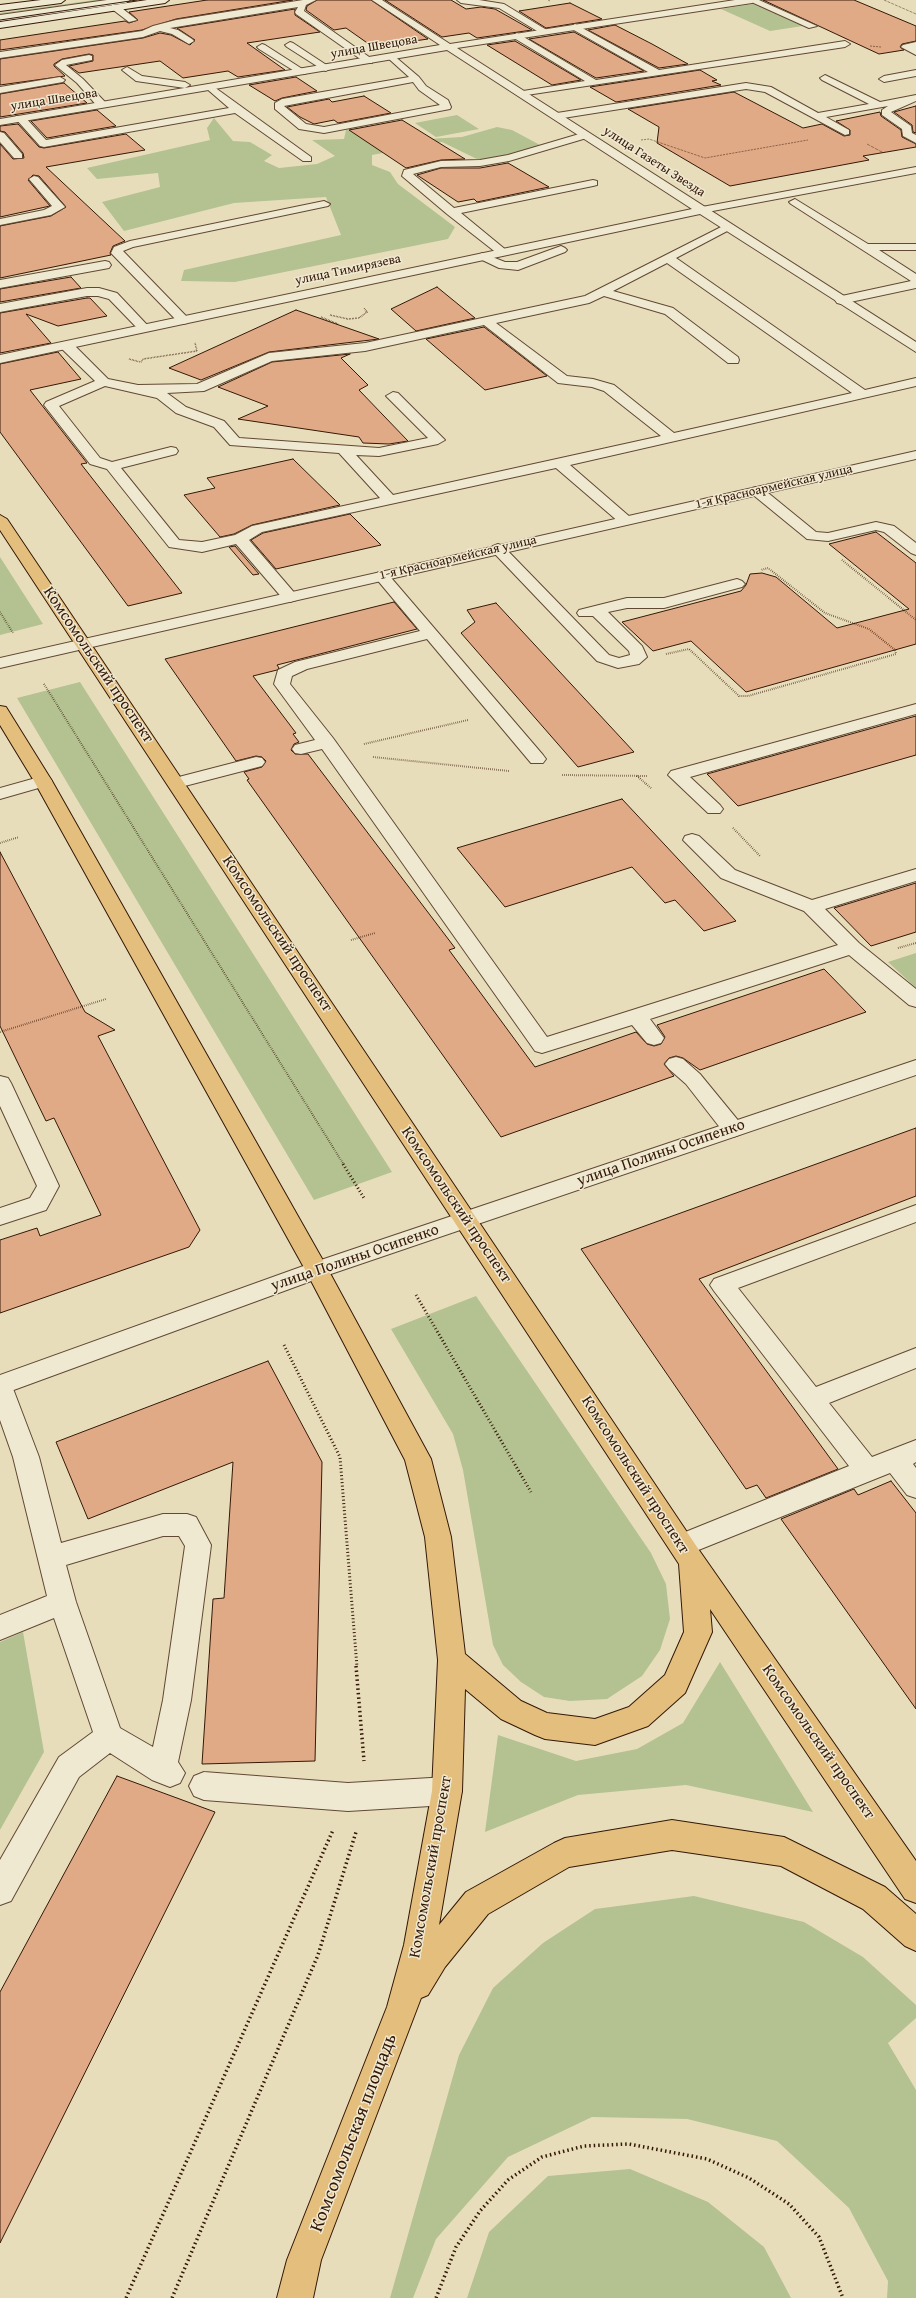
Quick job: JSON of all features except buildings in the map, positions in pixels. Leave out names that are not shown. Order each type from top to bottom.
[{"type":"main road","name":"Комсомольский проспект","points":[[0,519],[177,783],[687,1553],[884,1837],[916,1888]]},
{"type":"main road","name":"Комсомольский проспект","points":[[0,711],[43,781],[316,1270],[418,1459],[438,1537],[452,1660],[447,1791],[420,1946],[403,2007]]},
{"type":"main road","points":[[452,1660],[511,1710],[545,1726],[595,1732],[638,1717],[675,1684],[698,1632],[687,1553]]},
{"type":"main road","points":[[403,2007],[434,1956],[477,1903],[565,1853],[672,1835],[784,1852],[874,1898],[916,1935]]},
{"type":"main road","name":"Комсомольская площадь","points":[[295,2298],[304,2260],[403,2007]]},
{"type":"street","points":[[0,8],[60,0]]},
{"type":"street","points":[[0,18],[126,0]]},
{"type":"street","points":[[0,25],[166,0]]},
{"type":"street","points":[[0,55],[142,34],[176,23],[300,4],[312,0]]},
{"type":"street","name":"улица Газеты Звезда","points":[[376,0],[916,348]]},
{"type":"street","points":[[461,0],[501,6],[545,32]]},
{"type":"street","points":[[752,0],[812,26]]},
{"type":"street","name":"улица Швецова","points":[[0,122],[102,105],[189,87],[210,88],[449,47],[752,0]]},
{"type":"street","points":[[304,6],[299,12],[369,61]]},
{"type":"street","points":[[114,7],[135,22],[158,29],[175,32],[189,41]]},
{"type":"street","points":[[575,27],[657,73]]},
{"type":"street","points":[[517,36],[594,83]]},
{"type":"street","points":[[523,94],[845,44]]},
{"type":"street","points":[[290,45],[326,68]]},
{"type":"street","points":[[906,47],[916,45]]},
{"type":"street","points":[[262,47],[302,72]]},
{"type":"street","points":[[906,47],[916,52]]},
{"type":"street","points":[[392,57],[416,79],[422,88],[444,102],[446,107],[324,130],[303,127],[280,109],[279,105],[292,100],[416,79]]},
{"type":"street","points":[[89,58],[65,62],[60,65],[80,81],[102,105]]},
{"type":"street","points":[[127,70],[139,79],[189,87]]},
{"type":"street","points":[[169,73],[189,87]]},
{"type":"street","points":[[884,78],[916,73]]},
{"type":"street","points":[[825,78],[877,104]]},
{"type":"street","points":[[0,90],[60,80]]},
{"type":"street","points":[[654,86],[672,97]]},
{"type":"street","points":[[557,116],[733,86],[759,87],[768,89],[846,132]]},
{"type":"street","points":[[210,88],[237,110],[306,159]]},
{"type":"street","points":[[818,116],[916,98]]},
{"type":"street","points":[[916,98],[887,110],[886,113],[904,125],[907,128],[907,134],[916,140]]},
{"type":"street","points":[[20,118],[44,144],[237,110]]},
{"type":"street","points":[[0,135],[18,156]]},
{"type":"street","points":[[502,252],[407,176],[408,172],[441,164],[480,163],[509,158],[586,135]]},
{"type":"street","name":"улица Тимирязева","points":[[0,359],[702,210],[916,170]]},
{"type":"street","points":[[0,222],[47,213],[59,207],[34,179]]},
{"type":"street","points":[[451,212],[593,183]]},
{"type":"street","points":[[795,202],[916,278]]},
{"type":"street","points":[[183,320],[117,253],[118,250],[130,244],[324,204]]},
{"type":"street","points":[[138,389],[199,388],[269,357],[365,347],[571,304],[589,299],[727,227]]},
{"type":"street","points":[[866,247],[916,247]]},
{"type":"street","points":[[480,257],[503,265],[518,266],[561,250]]},
{"type":"street","points":[[668,258],[861,393]]},
{"type":"street","points":[[0,284],[105,265]]},
{"type":"street","points":[[841,300],[916,284]]},
{"type":"street","points":[[0,308],[87,292],[99,292],[113,296],[144,328]]},
{"type":"street","points":[[602,292],[669,311],[733,360]]},
{"type":"street","points":[[486,321],[563,380],[593,383],[609,388],[672,438]]},
{"type":"street","points":[[67,346],[104,382],[162,395],[180,410],[219,424],[235,442],[379,452],[438,440],[393,396]]},
{"type":"street","points":[[104,382],[51,405],[96,461],[112,466],[171,451]]},
{"type":"street","points":[[112,466],[174,544],[202,547],[240,539],[257,529],[559,464],[861,393],[916,382]]},
{"type":"street","points":[[343,449],[390,500]]},
{"type":"street","name":"1-я Красноармейская улица","points":[[0,663],[916,455]]},
{"type":"street","points":[[559,464],[625,520]]},
{"type":"street","points":[[757,491],[812,536],[828,537],[876,526],[889,529],[916,550]]},
{"type":"street","points":[[240,539],[290,596]]},
{"type":"street","points":[[498,549],[604,658],[618,663],[633,662],[639,657],[636,649],[596,610]]},
{"type":"street","points":[[382,576],[537,760]]},
{"type":"street","points":[[566,618],[627,603],[664,603],[737,584]]},
{"type":"street","points":[[431,633],[301,665],[284,674],[282,684],[330,747],[542,1046],[852,947]]},
{"type":"street","points":[[714,809],[677,775],[916,709]]},
{"type":"street","points":[[301,749],[330,747]]},
{"type":"street","points":[[177,783],[256,762]]},
{"type":"street","points":[[0,794],[43,781]]},
{"type":"street","points":[[692,840],[728,874],[811,907],[852,947],[916,1000]]},
{"type":"street","points":[[811,907],[916,874]]},
{"type":"street","points":[[636,1016],[654,1038]]},
{"type":"street","points":[[676,1064],[693,1079],[733,1129]]},
{"type":"street","name":"улица Полины Осипенко","points":[[0,1386],[316,1270],[916,1067]]},
{"type":"street","points":[[0,1082],[48,1186],[38,1204],[0,1217]]},
{"type":"street","points":[[867,1470],[722,1285],[916,1213]]},
{"type":"street","points":[[812,1399],[916,1358]]},
{"type":"street","points":[[0,1386],[26,1457],[50,1558],[62,1602],[109,1737],[166,1771],[178,1700],[198,1545],[187,1525],[163,1525],[50,1558]]},
{"type":"street","points":[[687,1553],[867,1470],[905,1455],[916,1487]]},
{"type":"street","points":[[0,1628],[62,1602]]},
{"type":"street","points":[[0,1890],[69,1767],[109,1737]]},
{"type":"street","points":[[204,1786],[348,1797],[447,1791]]},
{"type":"street","name":"Комсомольская площадь","points":[[282,2298],[304,2260]]},
{"type":"path","points":[[884,0],[916,14]]},
{"type":"path","points":[[845,44],[906,47]]},
{"type":"path","points":[[634,142],[649,139],[705,158],[846,132],[886,154]]},
{"type":"path","points":[[141,362],[143,359],[197,351],[193,338]]},
{"type":"path","points":[[812,536],[916,620]]},
{"type":"path","points":[[633,662],[689,649],[739,696],[748,696],[896,654],[895,650],[869,629],[854,622],[825,613],[768,568],[735,576],[737,584]]},
{"type":"path","points":[[0,612],[16,637]]},
{"type":"path","points":[[44,684],[364,1198]]},
{"type":"path","points":[[330,747],[498,713]]},
{"type":"path","points":[[0,843],[19,837]]},
{"type":"path","points":[[350,940],[374,933]]},
{"type":"path","points":[[0,1032],[106,999]]},
{"type":"path","points":[[416,1295],[531,1492]]},
{"type":"path","points":[[126,2298],[348,1797]]},
{"type":"path","points":[[436,2298],[456,2247],[480,2211],[508,2180],[542,2157],[584,2146],[629,2144],[707,2158],[748,2178],[789,2204],[819,2237],[843,2298]]},
{"type":"green space","points":[[95,0],[106,0],[0,15],[0,13]]},
{"type":"green space","points":[[753,4],[803,26],[770,31],[721,9]]},
{"type":"green space","points":[[457,115],[479,129],[436,137],[415,123]]},
{"type":"green space","points":[[214,118],[233,141],[250,142],[272,155],[264,161],[279,168],[317,164],[335,156],[312,140],[344,139],[346,130],[395,122],[412,126],[428,139],[462,137],[497,127],[512,130],[540,145],[522,152],[479,160],[442,142],[372,155],[372,165],[390,172],[398,184],[455,227],[448,239],[235,282],[181,281],[184,270],[341,235],[326,197],[234,203],[124,231],[102,202],[160,187],[158,173],[97,179],[87,168],[210,140],[207,128]]},
{"type":"green space","points":[[0,557],[43,624],[0,635]]},
{"type":"green space","points":[[80,682],[392,1172],[314,1200],[17,698]]},
{"type":"green space","points":[[916,953],[916,988],[888,962]]},
{"type":"green space","points":[[476,1296],[651,1553],[666,1584],[670,1619],[660,1650],[642,1676],[607,1699],[570,1701],[544,1697],[521,1682],[503,1665],[493,1645],[463,1470],[453,1434],[391,1329]]},
{"type":"green space","points":[[23,1632],[44,1752],[0,1830],[0,1642]]},
{"type":"green space","points":[[720,1662],[813,1812],[686,1785],[578,1795],[485,1832],[498,1735],[576,1761],[637,1749],[683,1723]]},
{"type":"green space","points":[[694,1896],[804,1922],[863,1957],[916,2005],[916,2018],[888,2043],[916,2090],[916,2298],[887,2298],[888,2281],[849,2208],[777,2141],[687,2119],[592,2117],[508,2157],[436,2239],[413,2298],[390,2298],[459,2055],[493,1988],[543,1943],[595,1909]]},
{"type":"green space","points":[[630,2169],[708,2202],[764,2247],[791,2298],[467,2298],[489,2232],[548,2176]]},
{"type":"tram line","points":[[0,20],[137,0]]}]
